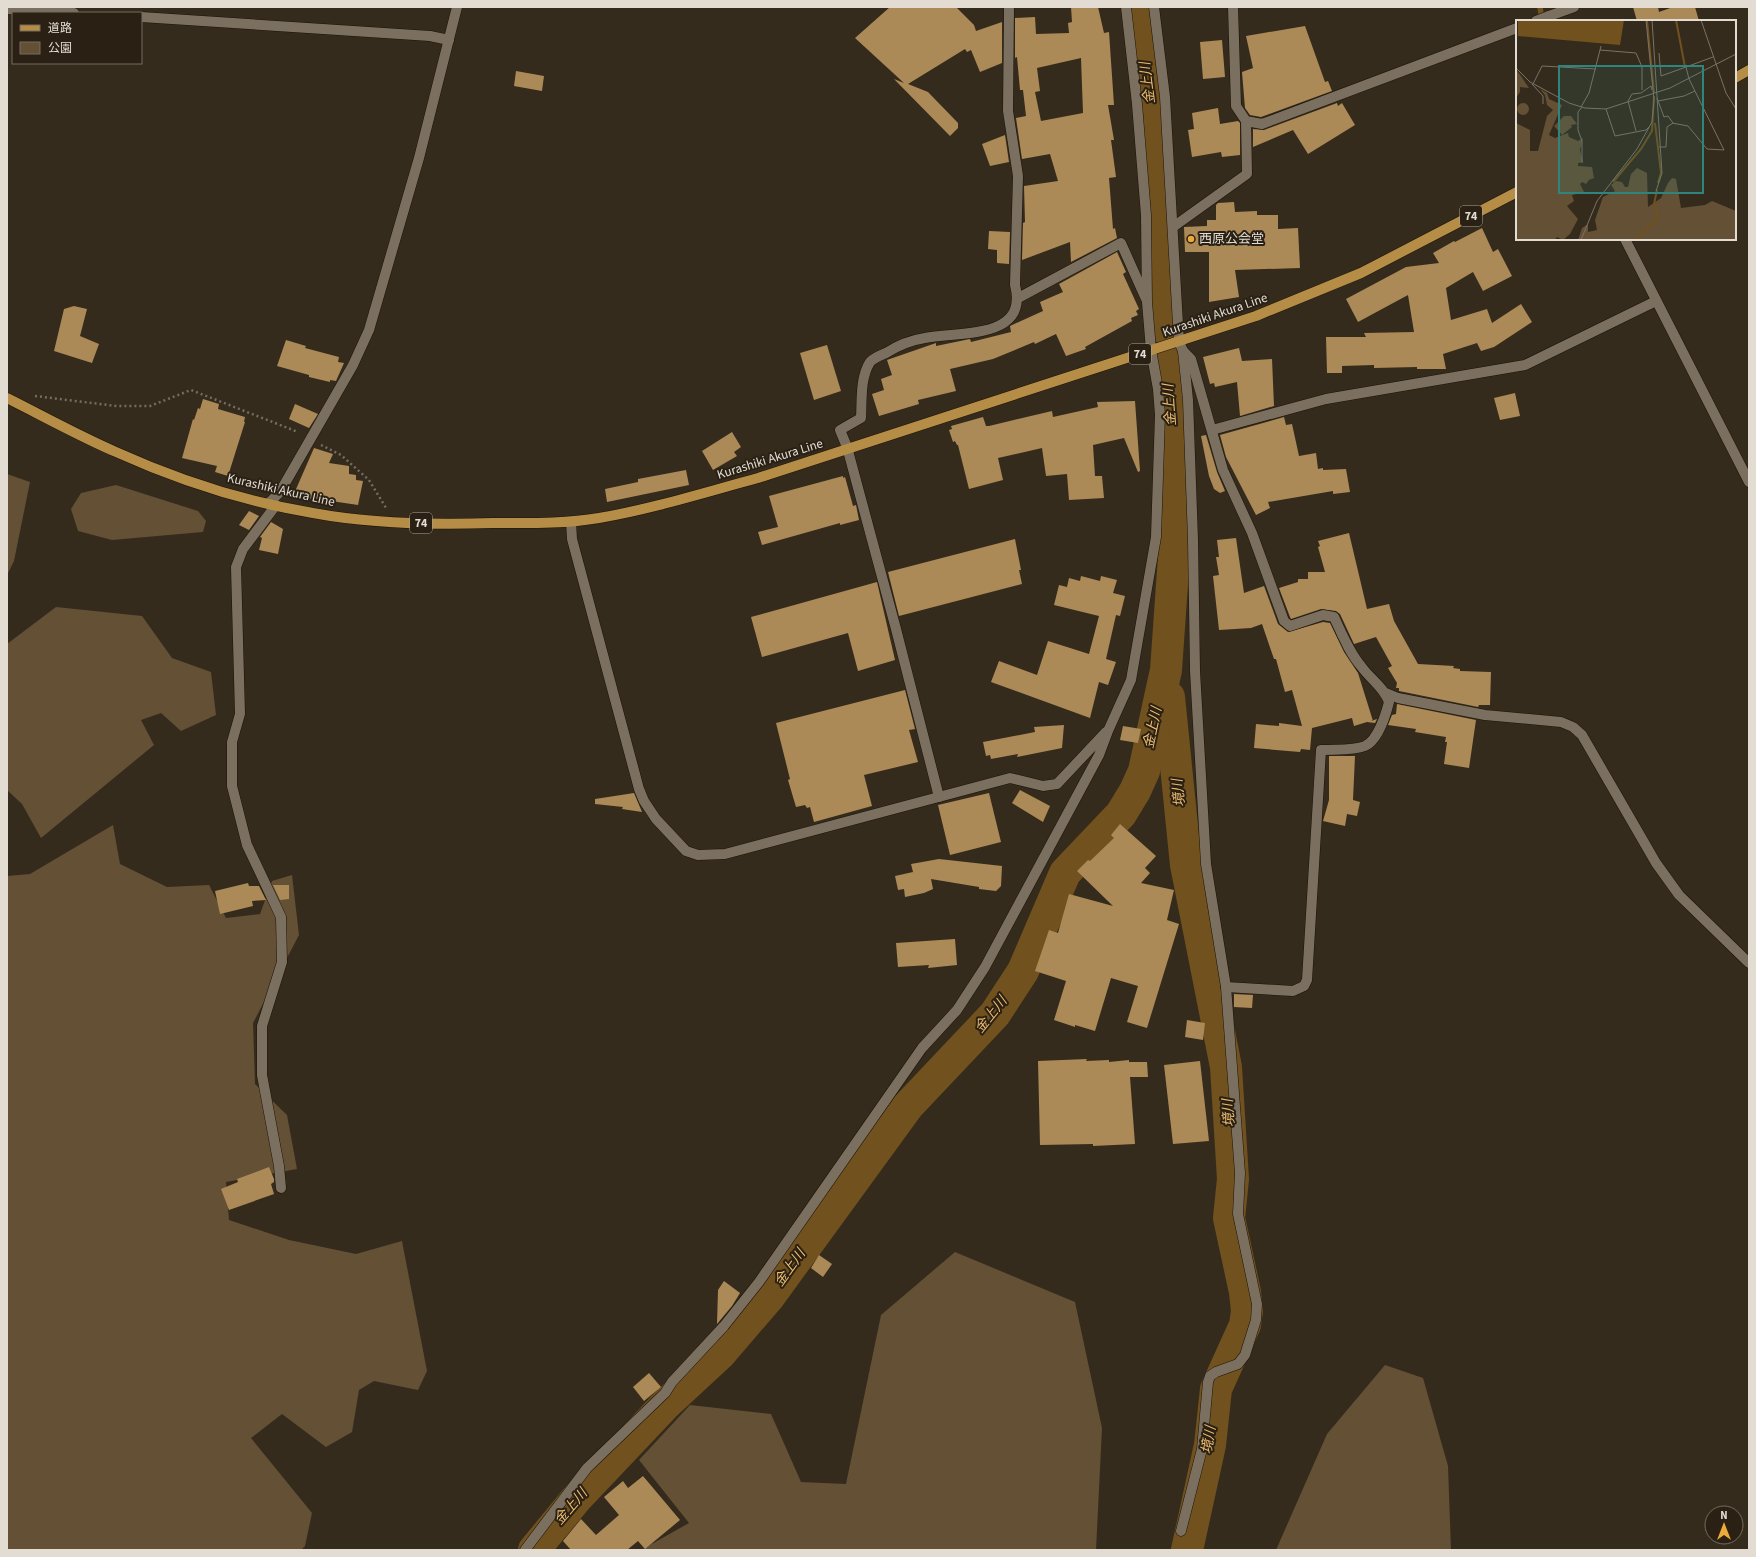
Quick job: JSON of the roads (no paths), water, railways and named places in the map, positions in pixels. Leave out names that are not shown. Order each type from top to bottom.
[{"type":"main road","points":[[1736,77],[1749,70]]},
{"type":"main road","name":"Kurashiki Akura Line","points":[[10,399],[115,452],[167,472],[215,488],[273,504],[314,513],[394,522],[442,524],[571,522],[634,511],[758,478],[1256,316],[1361,273],[1516,193]]},
{"type":"street","points":[[281,1188],[279,1166],[262,1075],[262,1026],[282,962],[281,917],[247,845],[232,786],[232,742],[240,714],[236,567],[243,549],[273,504],[353,365],[369,330],[419,158],[457,7]]},
{"type":"street","points":[[939,797],[894,621],[847,448],[840,430],[861,418],[864,374],[872,361],[895,348],[924,338],[998,327],[1011,318],[1018,298],[1015,284],[1018,176],[1008,112],[1009,7]]},
{"type":"street","points":[[525,1550],[587,1468],[665,1393],[672,1382],[724,1326],[759,1282],[922,1048],[957,1010],[985,967],[1096,761],[1131,680],[1156,537],[1160,415],[1158,389],[1151,350],[1147,302],[1146,215],[1137,104],[1126,7]]},
{"type":"street","points":[[1154,7],[1165,97],[1179,342],[1183,351],[1188,400],[1193,540],[1195,671],[1206,864],[1226,987],[1240,1173],[1238,1214],[1257,1304],[1256,1320],[1245,1355],[1238,1364],[1231,1368],[1216,1372],[1210,1376],[1208,1382],[1202,1449],[1181,1531]]},
{"type":"street","points":[[1172,227],[1247,174],[1246,121],[1236,106],[1233,7]]},
{"type":"street","points":[[1550,18],[1574,7]]},
{"type":"street","points":[[7,9],[57,12]]},
{"type":"street","points":[[142,17],[430,36],[449,40]]},
{"type":"street","points":[[1246,121],[1262,124],[1516,28]]},
{"type":"street","points":[[1626,240],[1749,482]]},
{"type":"street","points":[[1018,298],[1121,243],[1147,302]]},
{"type":"street","points":[[1212,430],[1326,399],[1525,365],[1656,301]]},
{"type":"street","points":[[1183,351],[1191,359],[1223,470],[1252,532],[1284,621],[1290,626],[1323,615],[1334,617],[1346,643],[1361,666],[1386,693],[1389,702],[1386,713],[1374,738],[1367,745],[1358,748],[1321,750],[1307,980],[1304,986],[1293,991],[1226,987]]},
{"type":"street","points":[[571,522],[572,539],[644,801],[656,819],[686,851],[698,855],[725,854],[1010,778],[1043,786],[1057,784],[1108,731]]},
{"type":"street","points":[[1386,693],[1398,698],[1485,715],[1561,722],[1573,727],[1582,735],[1656,863],[1679,895],[1749,963]]},
{"type":"waterway","name":"金上川","points":[[1139,7],[1151,105],[1159,211],[1162,327]]},
{"type":"waterway","points":[[1540,7],[1541,14]]},
{"type":"waterway","name":"金上川","points":[[534,1550],[576,1499],[666,1404],[720,1354],[769,1297],[908,1106],[995,1014],[1023,971],[1065,873],[1121,814],[1135,791],[1144,771],[1166,670],[1175,542],[1172,406],[1166,361]]},
{"type":"waterway","name":"境川","points":[[1169,697],[1186,865],[1226,1067],[1233,1179],[1229,1218],[1245,1292],[1247,1311],[1245,1325],[1216,1389],[1210,1445],[1187,1550]]},
{"type":"place","name":"西原公会堂","points":[[1191,239]]}]
